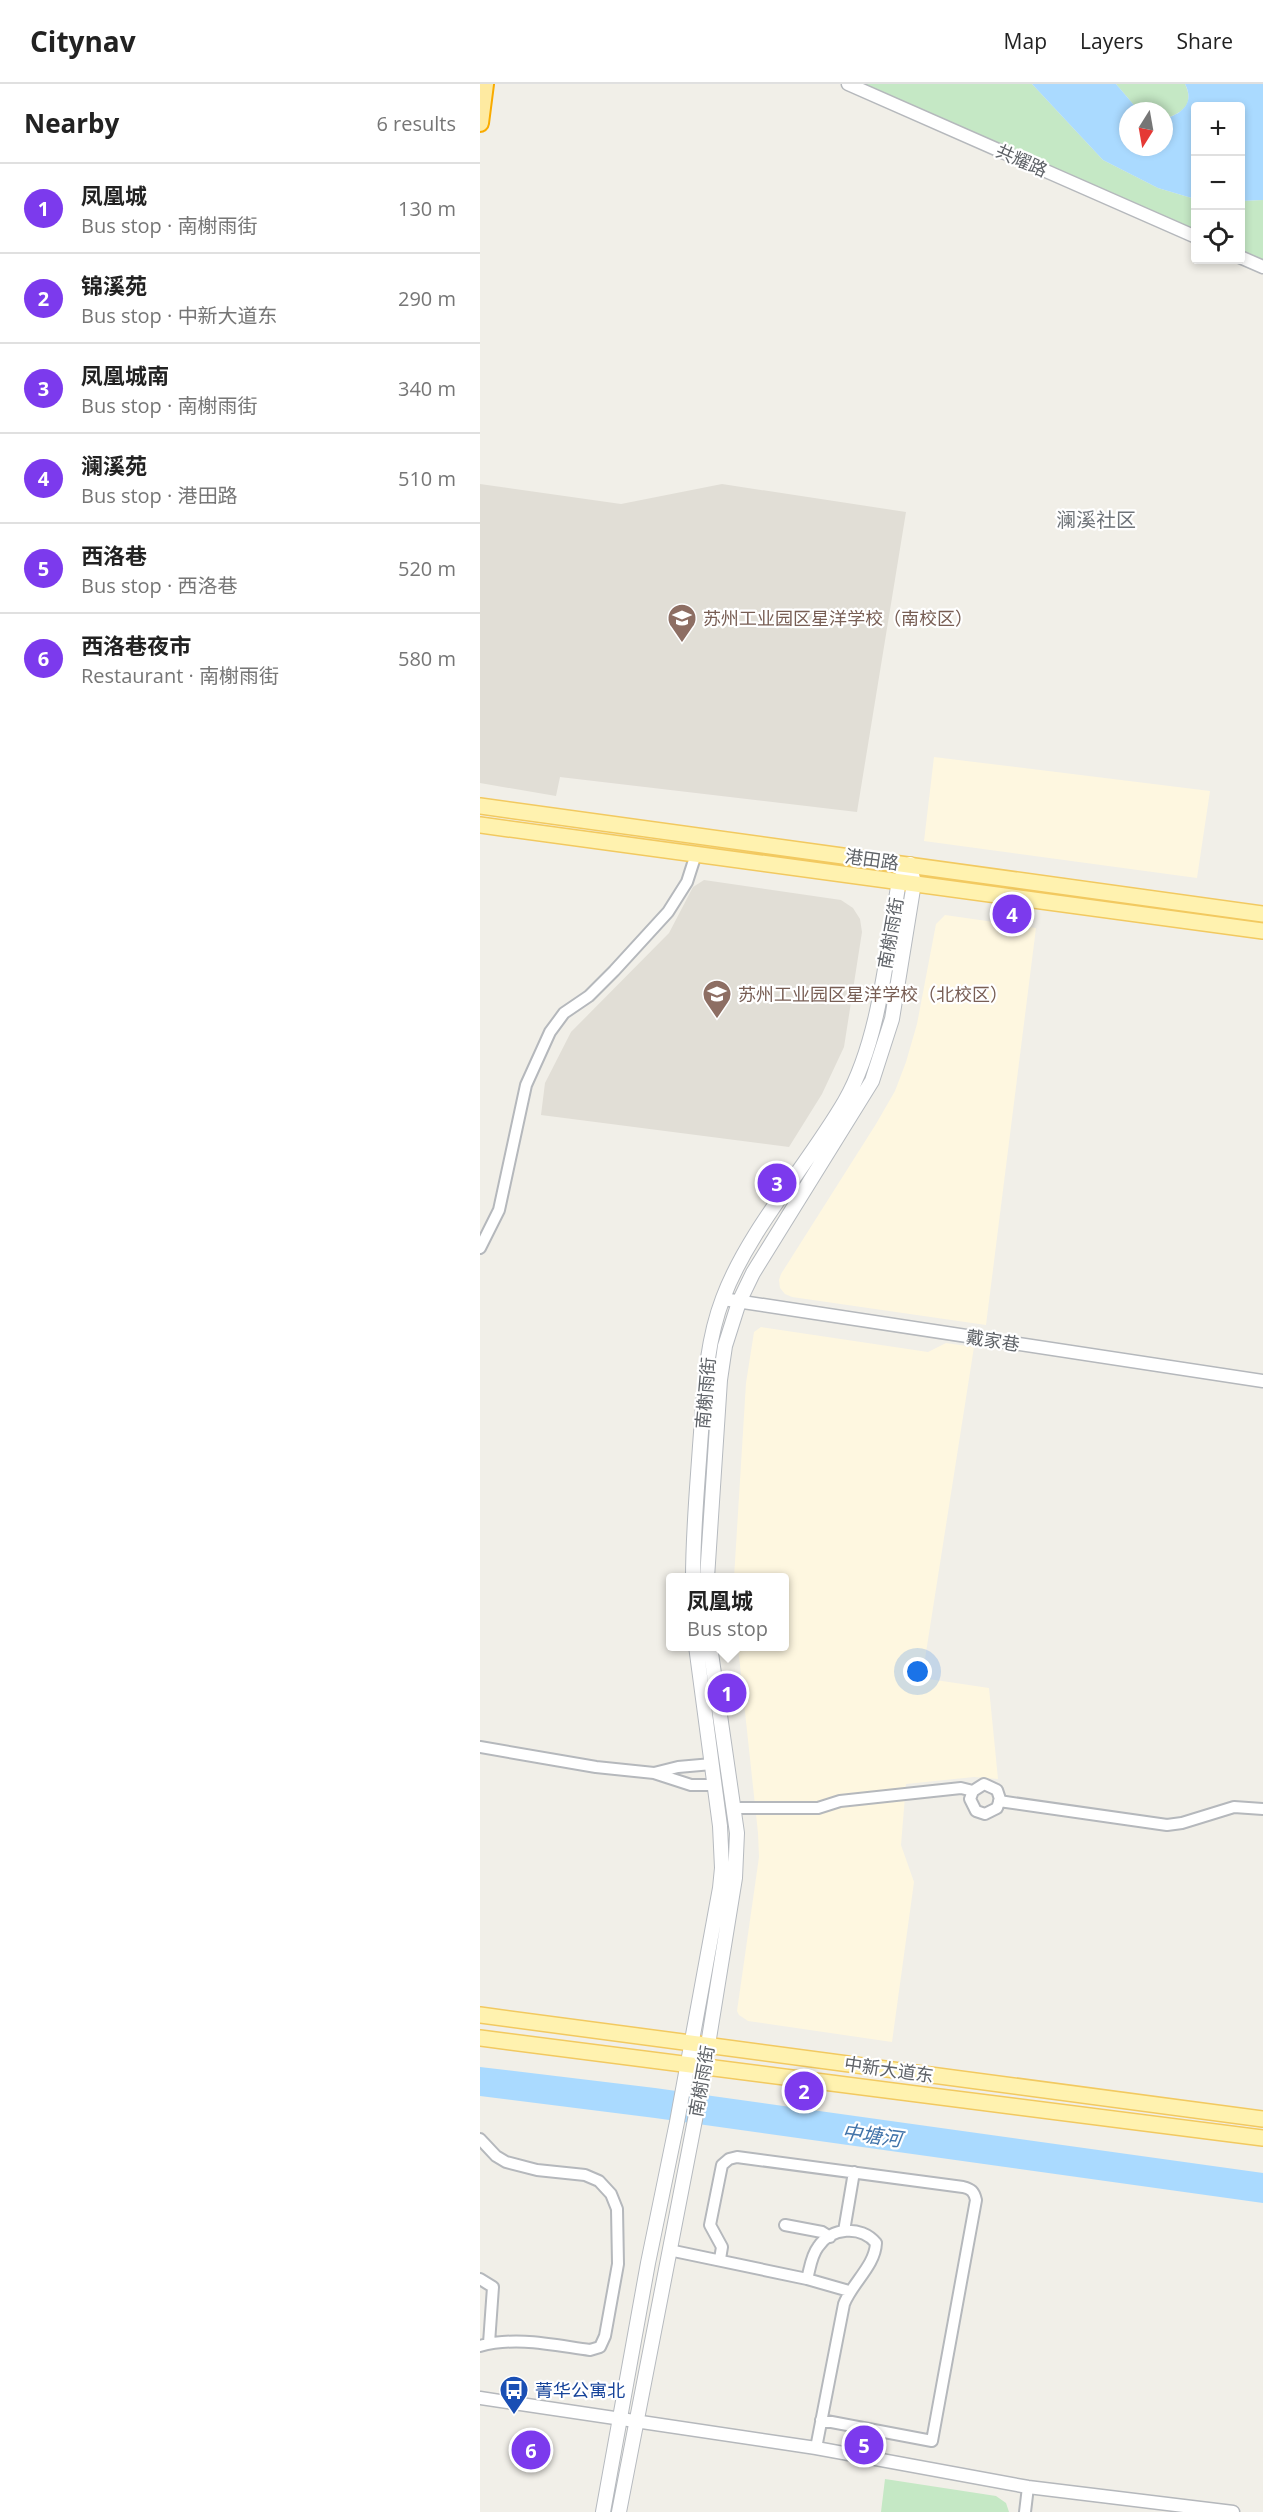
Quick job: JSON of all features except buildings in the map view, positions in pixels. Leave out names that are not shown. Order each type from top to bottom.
[{"type":"highway","points":[[480,123],[485,84]]},
{"type":"main road","name":"港田路","points":[[480,806],[1263,914]]},
{"type":"main road","name":"港田路","points":[[480,825],[1263,931]]},
{"type":"main road","name":"南榭雨街","points":[[693,1573],[709,1345],[723,1299],[739,1263],[846,1100],[863,1060],[875,1017],[910,864]]},
{"type":"main road","name":"南榭雨街","points":[[707,1573],[720,1380],[725,1346],[739,1302],[753,1273],[872,1081],[892,1019],[906,882]]},
{"type":"main road","name":"南榭雨街","points":[[603,2512],[648,2264],[692,2043],[722,1868],[720,1826],[697,1651]]},
{"type":"main road","name":"南榭雨街","points":[[619,2512],[700,2094],[735,1878],[737,1833],[711,1651]]},
{"type":"main road","name":"中新大道东","points":[[480,2015],[1263,2119]]},
{"type":"main road","name":"中新大道东","points":[[480,2038],[1263,2138]]},
{"type":"street","name":"共耀路","points":[[848,84],[1191,235]]},
{"type":"street","points":[[1245,259],[1263,267]]},
{"type":"street","points":[[480,1248],[499,1210],[518,1113],[526,1085],[550,1032],[564,1013],[589,996],[668,912],[687,882],[696,854]]},
{"type":"street","name":"戴家巷","points":[[723,1299],[1263,1381]]},
{"type":"street","points":[[480,1747],[596,1767],[654,1773],[691,1785],[715,1785]]},
{"type":"street","points":[[654,1773],[678,1767],[712,1764]]},
{"type":"street","points":[[980,1785],[989,1785],[997,1790],[999,1801],[994,1811],[980,1813],[971,1804],[973,1791],[980,1785]]},
{"type":"street","points":[[733,1808],[818,1808],[840,1801],[961,1788],[973,1791]]},
{"type":"street","points":[[999,1801],[1167,1825],[1182,1823],[1234,1806],[1263,1809]]},
{"type":"street","points":[[480,2139],[496,2156],[512,2164],[537,2170],[585,2175],[599,2181],[615,2202],[619,2244],[616,2280],[605,2336],[600,2347],[590,2350],[518,2340],[485,2345],[493,2287],[480,2279]]},
{"type":"street","points":[[720,2259],[722,2247],[710,2225],[719,2175],[723,2165],[729,2159],[737,2157],[854,2172],[970,2189],[975,2193],[976,2200],[932,2441],[821,2420]]},
{"type":"street","points":[[844,2231],[854,2172]]},
{"type":"street","points":[[785,2225],[822,2232],[830,2237]]},
{"type":"street","points":[[807,2279],[818,2247],[830,2237],[844,2231],[863,2232],[876,2243],[876,2251],[871,2262],[849,2291],[844,2304],[816,2448]]},
{"type":"street","points":[[669,2250],[720,2259],[849,2291]]},
{"type":"street","points":[[480,2398],[816,2448],[1029,2487],[1225,2511]]},
{"type":"street","points":[[1025,2512],[1029,2487]]},
{"type":"shaded area","name":"苏州工业园区星洋学校（南校区）","points":[[480,484],[621,504],[722,484],[906,512],[857,812],[560,777],[556,796],[480,783]]},
{"type":"shaded area","points":[[934,757],[1210,791],[1197,878],[924,841]]},
{"type":"shaded area","name":"苏州工业园区星洋学校（北校区）","points":[[704,880],[841,900],[853,908],[860,919],[862,932],[844,1047],[822,1094],[789,1147],[541,1115],[545,1083],[571,1032],[669,933],[693,887]]},
{"type":"shaded area","points":[[945,915],[1036,928],[986,1325],[792,1297],[780,1288],[779,1280],[895,1091],[917,1024],[936,924]]},
{"type":"shaded area","points":[[761,1327],[928,1352],[946,1343],[974,1347],[922,1678],[989,1688],[998,1779],[974,1777],[906,1784],[901,1845],[914,1882],[892,2042],[748,2021],[737,2011],[759,1857],[738,1651],[789,1651],[789,1573],[734,1573],[746,1383],[754,1332]]},
{"type":"green space","points":[[861,84],[1032,84],[1103,160],[1158,188],[1191,198],[1191,233]]},
{"type":"green space","points":[[1116,84],[1185,84],[1188,91],[1185,107],[1173,115],[1173,102],[1131,102]]},
{"type":"green space","points":[[1263,200],[1263,266],[1245,258],[1245,201]]},
{"type":"green space","points":[[885,2479],[996,2496],[1006,2503],[1009,2512],[881,2512]]},
{"type":"water","points":[[1032,84],[1116,84],[1131,102],[1119,102],[1119,156],[1173,156],[1173,115],[1181,111],[1187,102],[1188,91],[1185,84],[1263,84],[1263,200],[1245,201],[1245,102],[1191,102],[1191,198],[1158,188],[1103,160]]},
{"type":"water","name":"中塘河","points":[[480,2067],[655,2088],[1263,2173],[1263,2203],[655,2118],[480,2096]]},
{"type":"place","name":"苏州工业园区星洋学校（南校区）","points":[[682,644]]},
{"type":"place","name":"澜溪苑","points":[[1012,914]]},
{"type":"place","name":"苏州工业园区星洋学校（北校区）","points":[[717,1020]]},
{"type":"place","name":"凤凰城南","points":[[777,1183]]},
{"type":"place","name":"凤凰城","points":[[727,1693]]},
{"type":"place","name":"锦溪苑","points":[[804,2091]]},
{"type":"place","name":"菁华公寓北","points":[[514,2416]]},
{"type":"place","name":"西洛巷","points":[[864,2445]]},
{"type":"place","name":"西洛巷夜市","points":[[531,2450]]},
{"type":"district","name":"澜溪社区","points":[[1096,519]]}]
